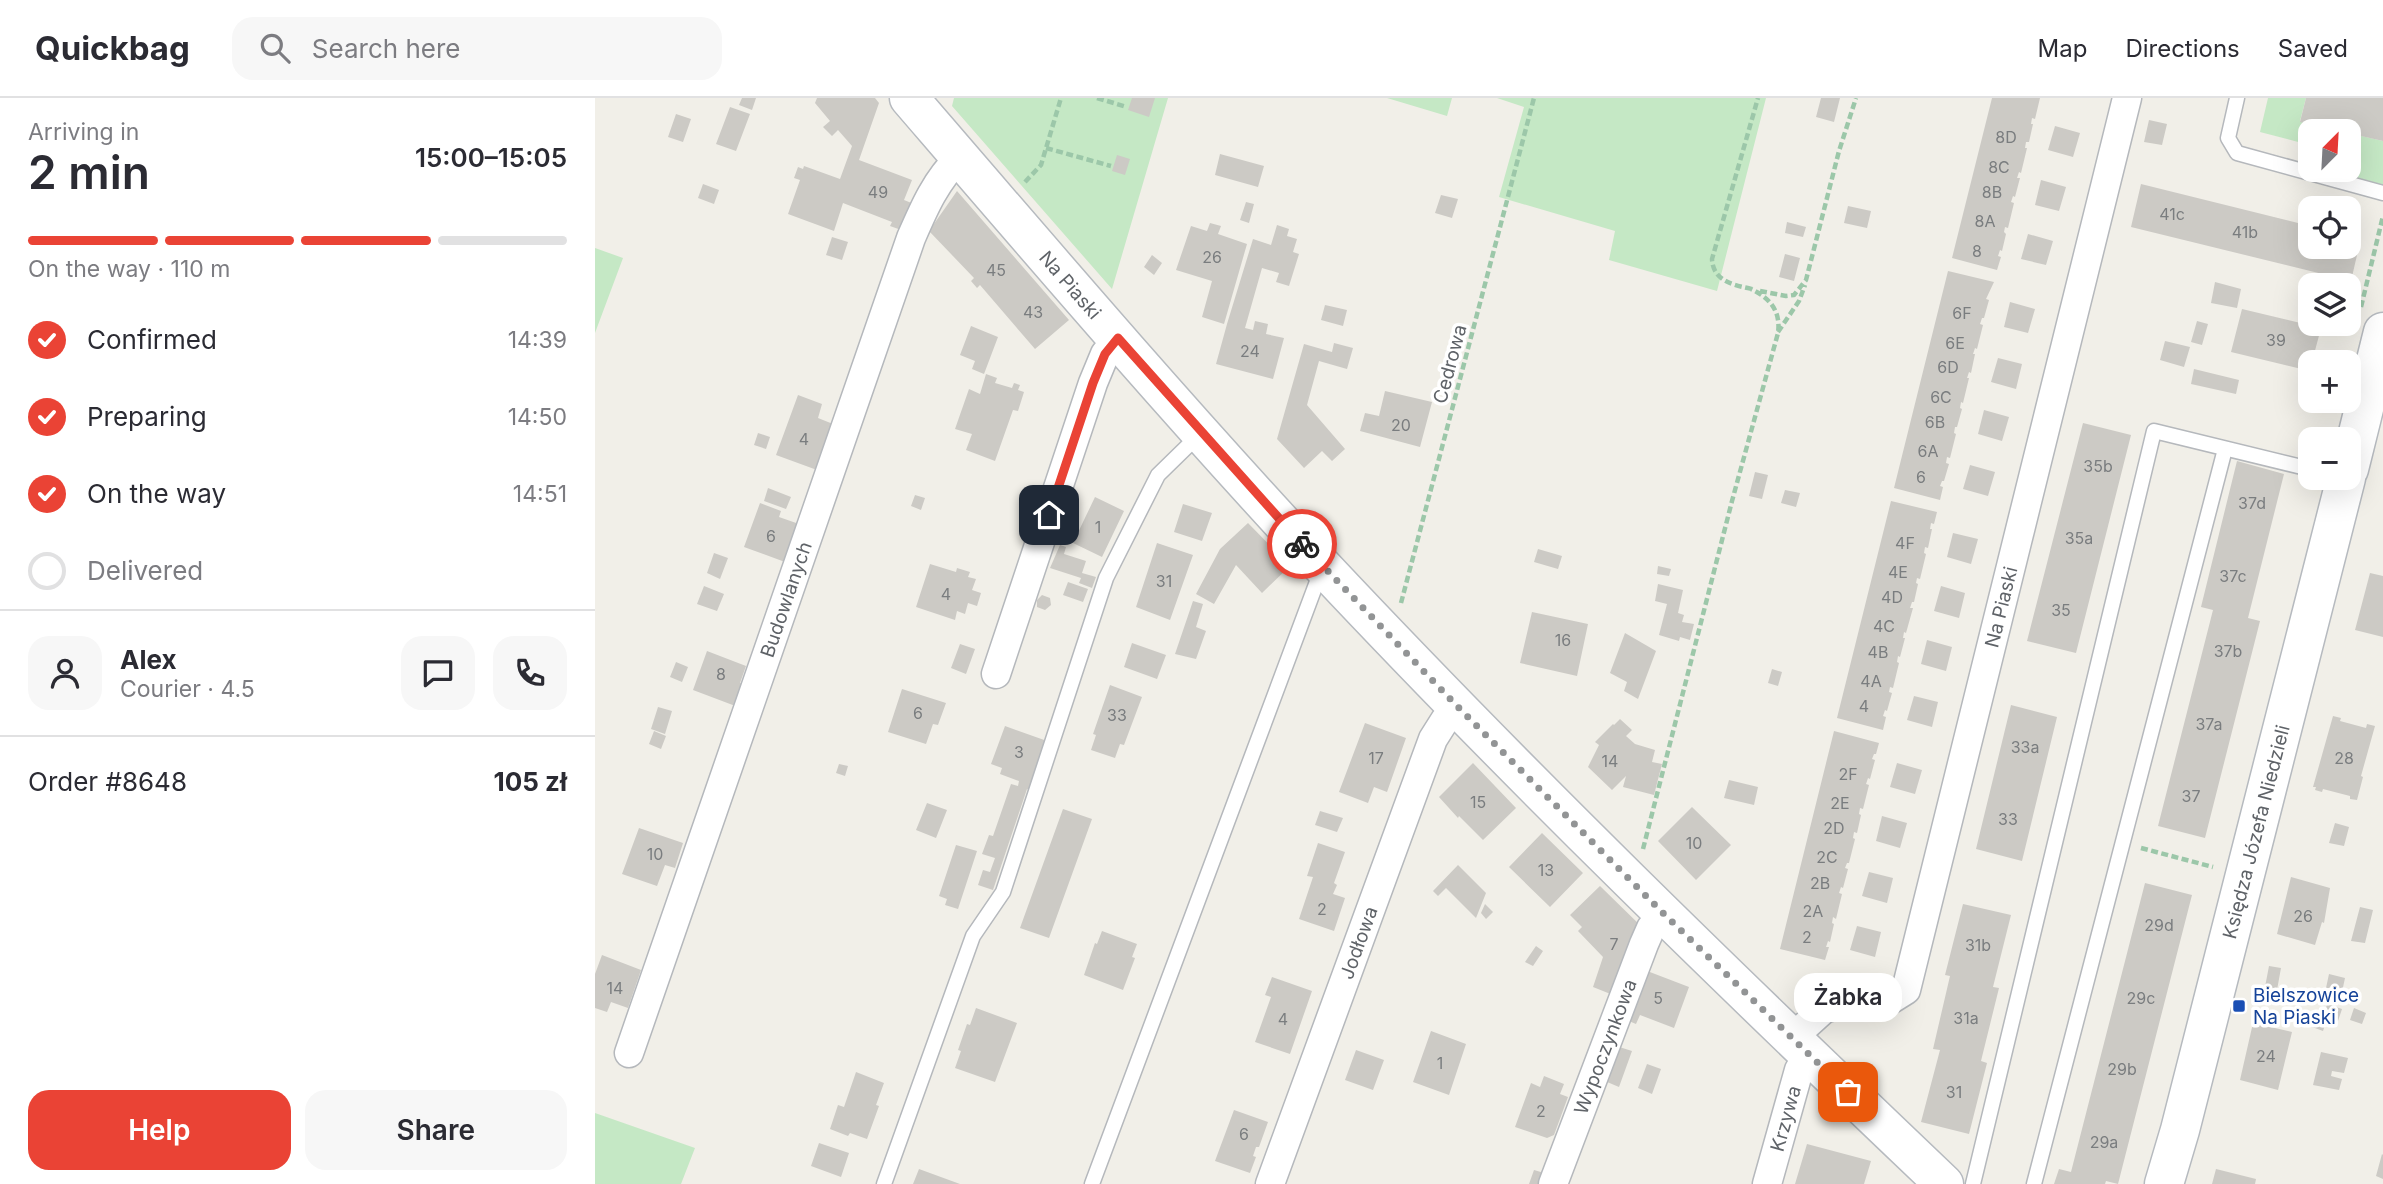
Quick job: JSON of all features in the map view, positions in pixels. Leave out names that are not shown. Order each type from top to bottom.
[{"type":"street","name":"Na Piaski","points":[[909,98],[1201,433],[1322,566],[1663,913],[1800,1047],[1948,1183]]},
{"type":"street","name":"Na Piaski","points":[[1800,1047],[1825,1009],[1840,1004],[1890,1000],[1906,990],[2127,98]]},
{"type":"street","name":"Budowlanych","points":[[629,1053],[911,238],[927,200],[946,170],[960,157]]},
{"type":"street","points":[[2356,427],[2372,321]]},
{"type":"street","points":[[996,674],[1093,383],[1105,354],[1118,338]]},
{"type":"street","name":"Księdza Józefa Niedzieli","points":[[2164,1184],[2342,490]]},
{"type":"street","name":"Jodłowa","points":[[1270,1184],[1433,739],[1457,706]]},
{"type":"street","name":"Wypoczynkowa","points":[[1553,1184],[1647,936],[1663,913]]},
{"type":"street","name":"Krzywa","points":[[1767,1184],[1799,1070],[1800,1047]]},
{"type":"lane","points":[[2237,98],[2228,138],[2237,153],[2383,193]]},
{"type":"lane","points":[[1948,1183],[2154,431],[2298,466]]},
{"type":"lane","points":[[884,1184],[973,936],[1003,892],[1106,578],[1158,475],[1201,433]]},
{"type":"lane","points":[[2034,1184],[2225,449]]},
{"type":"lane","points":[[1092,1184],[1322,566]]},
{"type":"path","points":[[1024,184],[1041,166],[1061,98]]},
{"type":"path","points":[[1097,98],[1128,107]]},
{"type":"path","name":"Cedrowa","points":[[1390,637],[1415,554],[1534,98]]},
{"type":"path","points":[[1758,98],[1712,259],[1712,268],[1717,276],[1725,281],[1786,296],[1794,295],[1807,280]]},
{"type":"path","points":[[1778,333],[1799,301],[1807,280],[1839,151],[1856,98]]},
{"type":"path","points":[[1046,148],[1111,166]]},
{"type":"path","points":[[2372,321],[2383,216]]},
{"type":"path","points":[[1626,876],[1639,861],[1648,833],[1729,511],[1778,333],[1777,312],[1772,303],[1751,289]]},
{"type":"path","points":[[2123,844],[2221,869]]},
{"type":"green space","points":[[954,98],[1168,98],[1112,289],[952,106]]},
{"type":"green space","points":[[1387,98],[1452,98],[1447,116]]},
{"type":"green space","points":[[1497,98],[1766,98],[1717,291],[1609,260],[1615,231],[1499,197],[1524,107]]},
{"type":"green space","points":[[2268,98],[2306,98],[2301,119],[2298,119],[2298,142],[2260,132]]},
{"type":"green space","points":[[2361,136],[2383,141],[2383,185],[2361,180]]},
{"type":"green space","points":[[595,248],[623,258],[595,333]]},
{"type":"green space","points":[[595,1113],[695,1148],[681,1184],[595,1184]]},
{"type":"building","points":[[742,98],[756,98],[752,110],[739,105]]},
{"type":"building","points":[[817,98],[875,98],[879,103],[859,160],[912,180],[904,200],[914,204],[904,231],[890,226],[892,222],[843,203],[834,231],[788,214],[800,180],[794,178],[798,167],[803,169],[804,166],[840,179],[852,146],[838,130],[832,136],[823,127],[830,121],[815,103]]},
{"type":"building","points":[[1132,98],[1155,98],[1149,117],[1128,110]]},
{"type":"building","points":[[1821,98],[1840,98],[1834,122],[1816,117]]},
{"type":"building","points":[[1992,98],[2040,98],[2035,119],[2032,118],[2033,124],[2029,142],[2026,142],[2021,173],[2019,172],[2017,178],[2020,178],[2015,197],[2013,196],[2011,202],[2014,203],[2008,228],[2005,227],[2006,234],[1998,256],[2001,257],[1997,270],[1952,258]]},
{"type":"building","points":[[2306,98],[2383,98],[2383,141],[2361,136],[2361,119],[2301,119]]},
{"type":"building","points":[[730,107],[750,114],[736,151],[716,144]]},
{"type":"building","points":[[676,114],[691,119],[683,142],[668,137]]},
{"type":"building","points":[[2149,120],[2167,124],[2162,145],[2144,142]]},
{"type":"building","points":[[2055,126],[2080,133],[2073,157],[2048,150]]},
{"type":"building","points":[[1220,154],[1264,166],[1258,187],[1215,175]]},
{"type":"building","points":[[1117,155],[1130,159],[1125,175],[1112,171]]},
{"type":"building","points":[[2041,180],[2066,187],[2059,211],[2035,205]]},
{"type":"building","points":[[703,184],[719,190],[714,204],[698,198]]},
{"type":"building","points":[[2141,184],[2298,223],[2298,259],[2356,259],[2353,273],[2318,273],[2131,227]]},
{"type":"building","points":[[957,191],[1069,320],[1035,349],[980,285],[977,288],[971,281],[974,278],[929,231]]},
{"type":"building","points":[[1441,195],[1458,199],[1452,218],[1435,213]]},
{"type":"building","points":[[1246,202],[1254,204],[1249,223],[1240,220]]},
{"type":"building","points":[[1848,206],[1871,211],[1867,228],[1844,223]]},
{"type":"building","points":[[1787,222],[1806,227],[1803,237],[1785,233]]},
{"type":"building","points":[[1210,223],[1221,226],[1218,234],[1247,244],[1224,324],[1202,317],[1212,281],[1176,270],[1191,226],[1207,231]]},
{"type":"building","points":[[1277,225],[1289,229],[1287,236],[1297,239],[1293,252],[1299,254],[1289,286],[1276,282],[1279,273],[1262,268],[1245,328],[1253,330],[1255,321],[1268,324],[1266,334],[1284,338],[1273,379],[1216,364],[1253,239],[1271,245]]},
{"type":"building","points":[[2028,234],[2053,241],[2046,265],[2021,259]]},
{"type":"building","points":[[832,237],[848,242],[842,260],[826,255]]},
{"type":"building","points":[[1785,254],[1800,258],[1794,281],[1779,277]]},
{"type":"building","points":[[1152,255],[1162,263],[1154,275],[1144,267]]},
{"type":"building","points":[[1948,271],[1994,282],[1986,299],[1989,300],[1980,324],[1983,325],[1977,349],[1975,348],[1973,354],[1963,403],[1961,402],[1962,409],[1955,427],[1956,434],[1950,458],[1947,457],[1946,463],[1949,464],[1940,486],[1943,487],[1940,500],[1894,488]]},
{"type":"building","points":[[2215,282],[2241,289],[2237,308],[2211,303]]},
{"type":"building","points":[[2010,302],[2035,309],[2028,333],[2004,327]]},
{"type":"building","points":[[1325,305],[1347,310],[1343,326],[1321,320]]},
{"type":"building","points":[[2242,309],[2298,322],[2298,336],[2319,336],[2315,350],[2298,350],[2298,368],[2231,352]]},
{"type":"building","points":[[2197,321],[2208,324],[2202,345],[2191,342]]},
{"type":"building","points":[[971,326],[998,337],[984,374],[972,369],[975,361],[960,355]]},
{"type":"building","points":[[2165,341],[2190,347],[2184,367],[2160,360]]},
{"type":"building","points":[[1334,343],[1353,348],[1347,369],[1319,361],[1307,405],[1345,449],[1332,461],[1322,451],[1304,468],[1277,439],[1304,344],[1332,352]]},
{"type":"building","points":[[1998,358],[2022,364],[2016,389],[1991,382]]},
{"type":"building","points":[[2194,369],[2239,380],[2236,394],[2191,384]]},
{"type":"building","points":[[986,374],[997,378],[995,383],[1012,388],[1014,383],[1020,385],[1018,390],[1024,392],[1018,411],[1013,410],[995,461],[966,450],[972,434],[955,429],[969,389],[980,394]]},
{"type":"building","points":[[1385,391],[1432,402],[1420,447],[1360,431],[1365,413],[1379,416]]},
{"type":"building","points":[[798,395],[822,404],[818,418],[833,424],[817,470],[776,455]]},
{"type":"building","points":[[1984,410],[2009,417],[2002,441],[1978,434]]},
{"type":"building","points":[[2083,423],[2131,435],[2076,653],[2027,641]]},
{"type":"building","points":[[758,433],[770,437],[766,449],[754,445]]},
{"type":"building","points":[[2237,461],[2284,474],[2248,618],[2260,621],[2205,838],[2158,826],[2213,610],[2201,607]]},
{"type":"building","points":[[1970,465],[1995,472],[1988,496],[1963,489]]},
{"type":"building","points":[[1755,472],[1768,475],[1762,499],[1749,496]]},
{"type":"building","points":[[768,488],[791,497],[786,509],[764,501]]},
{"type":"building","points":[[1785,490],[1800,493],[1796,507],[1781,503]]},
{"type":"building","points":[[915,495],[925,498],[921,510],[911,506]]},
{"type":"building","points":[[1095,497],[1124,511],[1102,557],[1073,543]]},
{"type":"building","points":[[1891,501],[1937,512],[1934,524],[1931,523],[1932,529],[1928,548],[1925,547],[1920,579],[1917,578],[1914,602],[1910,608],[1913,608],[1906,633],[1904,632],[1900,657],[1898,656],[1893,688],[1890,687],[1889,692],[1892,693],[1883,716],[1886,717],[1883,730],[1837,718]]},
{"type":"building","points":[[760,503],[781,511],[779,517],[799,524],[785,562],[744,547]]},
{"type":"building","points":[[1183,504],[1212,513],[1202,541],[1174,532]]},
{"type":"building","points":[[1248,523],[1290,566],[1262,593],[1236,565],[1214,604],[1196,594],[1220,549]]},
{"type":"building","points":[[1953,533],[1978,539],[1971,564],[1947,557]]},
{"type":"building","points":[[1157,543],[1193,555],[1170,620],[1136,607]]},
{"type":"building","points":[[1060,545],[1066,547],[1064,554],[1086,561],[1082,573],[1096,577],[1092,588],[1079,583],[1081,578],[1050,568]]},
{"type":"building","points":[[1538,549],[1562,556],[1558,569],[1534,562]]},
{"type":"building","points":[[714,553],[728,558],[720,579],[707,573]]},
{"type":"building","points":[[930,564],[956,572],[957,568],[970,572],[968,577],[976,579],[972,590],[981,593],[977,606],[968,603],[965,614],[957,611],[955,620],[916,607]]},
{"type":"building","points":[[1658,566],[1671,569],[1669,576],[1657,574]]},
{"type":"building","points":[[2370,573],[2383,576],[2383,637],[2355,630]]},
{"type":"building","points":[[1068,582],[1088,589],[1083,602],[1063,595]]},
{"type":"building","points":[[1658,584],[1683,590],[1678,613],[1684,615],[1682,622],[1694,624],[1690,640],[1680,637],[1679,641],[1659,635],[1667,604],[1655,601]]},
{"type":"building","points":[[704,586],[724,594],[717,611],[697,604]]},
{"type":"building","points":[[1941,586],[1965,593],[1959,618],[1934,611]]},
{"type":"building","points":[[1042,595],[1050,598],[1051,605],[1045,610],[1037,607],[1037,600]]},
{"type":"building","points":[[1193,601],[1203,604],[1196,627],[1206,631],[1196,659],[1175,654]]},
{"type":"building","points":[[1532,612],[1588,624],[1577,676],[1520,663]]},
{"type":"building","points":[[1625,633],[1656,651],[1638,699],[1624,691],[1627,682],[1610,673]]},
{"type":"building","points":[[1927,640],[1952,647],[1946,671],[1921,664]]},
{"type":"building","points":[[1132,643],[1166,655],[1157,679],[1124,667]]},
{"type":"building","points":[[960,644],[975,649],[966,674],[951,668]]},
{"type":"building","points":[[707,651],[746,666],[740,683],[746,685],[738,707],[693,690]]},
{"type":"building","points":[[676,662],[688,667],[682,682],[670,677]]},
{"type":"building","points":[[1772,669],[1782,672],[1778,686],[1768,683]]},
{"type":"building","points":[[1110,685],[1142,697],[1124,745],[1120,744],[1115,758],[1091,750],[1096,735],[1093,734]]},
{"type":"building","points":[[902,689],[946,703],[938,725],[933,724],[926,744],[888,732]]},
{"type":"building","points":[[1914,696],[1938,702],[1932,727],[1907,720]]},
{"type":"building","points":[[2011,705],[2057,717],[2022,861],[1976,849]]},
{"type":"building","points":[[658,707],[672,711],[665,734],[651,729]]},
{"type":"building","points":[[2333,716],[2341,718],[2340,721],[2366,728],[2367,724],[2375,726],[2357,800],[2323,789],[2322,792],[2315,790],[2316,787],[2313,787]]},
{"type":"building","points":[[1620,719],[1632,730],[1626,736],[1635,744],[1655,750],[1652,762],[1662,764],[1654,795],[1623,787],[1626,776],[1612,790],[1588,767],[1599,745],[1595,742]]},
{"type":"building","points":[[1365,723],[1406,738],[1387,792],[1374,787],[1368,803],[1339,792]]},
{"type":"building","points":[[1005,726],[1047,741],[1029,790],[1027,789],[993,890],[978,885],[983,870],[990,872],[995,858],[982,854],[989,835],[993,836],[1011,784],[1018,786],[1019,781],[1000,774],[1002,768],[991,764]]},
{"type":"building","points":[[654,731],[666,736],[661,749],[649,744]]},
{"type":"building","points":[[1834,731],[1879,743],[1872,759],[1875,760],[1866,784],[1869,785],[1863,809],[1860,808],[1861,815],[1857,833],[1854,832],[1855,839],[1849,863],[1845,868],[1848,869],[1839,893],[1842,894],[1836,919],[1833,917],[1834,924],[1830,942],[1828,941],[1826,947],[1829,947],[1825,960],[1780,949]]},
{"type":"building","points":[[1473,763],[1516,808],[1483,840],[1439,797]]},
{"type":"building","points":[[1897,763],[1922,770],[1915,794],[1890,787]]},
{"type":"building","points":[[839,764],[848,766],[845,776],[836,773]]},
{"type":"building","points":[[1729,780],[1758,787],[1754,805],[1724,798]]},
{"type":"building","points":[[927,803],[947,810],[936,838],[916,830]]},
{"type":"building","points":[[1692,807],[1731,845],[1696,880],[1658,841]]},
{"type":"building","points":[[1063,809],[1092,819],[1049,938],[1020,928]]},
{"type":"building","points":[[1320,811],[1343,818],[1337,832],[1315,825]]},
{"type":"building","points":[[1882,816],[1907,823],[1900,848],[1876,841]]},
{"type":"building","points":[[2335,823],[2349,827],[2344,846],[2329,843]]},
{"type":"building","points":[[639,828],[683,843],[675,868],[665,865],[657,886],[622,874]]},
{"type":"building","points":[[1542,833],[1583,873],[1550,907],[1509,867]]},
{"type":"building","points":[[1318,843],[1345,852],[1334,883],[1337,885],[1333,894],[1345,898],[1334,931],[1299,919],[1313,877],[1307,876]]},
{"type":"building","points":[[956,845],[977,851],[958,909],[945,905],[947,899],[939,896]]},
{"type":"building","points":[[1458,865],[1486,893],[1476,918],[1446,888],[1438,896],[1433,891]]},
{"type":"building","points":[[1869,872],[1893,878],[1887,903],[1862,896]]},
{"type":"building","points":[[2291,877],[2330,888],[2324,923],[2322,922],[2315,945],[2277,934]]},
{"type":"building","points":[[2145,883],[2192,895],[2118,1184],[2106,1181],[2105,1184],[2054,1184],[2059,1169],[2071,1172]]},
{"type":"building","points":[[1600,886],[1644,929],[1618,997],[1593,987],[1603,957],[1578,931],[1582,927],[1570,915]]},
{"type":"building","points":[[1485,904],[1493,912],[1486,919],[1481,913]]},
{"type":"building","points":[[1963,904],[2011,915],[1993,987],[1999,988],[1981,1061],[1987,1063],[1969,1134],[1921,1122],[1940,1050],[1933,1049],[1950,976],[1945,975]]},
{"type":"building","points":[[2360,907],[2373,910],[2365,943],[2351,941]]},
{"type":"building","points":[[1857,926],[1881,932],[1875,957],[1850,950]]},
{"type":"building","points":[[1102,931],[1137,944],[1132,957],[1135,958],[1123,990],[1084,975]]},
{"type":"building","points":[[1536,946],[1543,951],[1533,966],[1525,962]]},
{"type":"building","points":[[602,955],[641,970],[628,1008],[611,1002],[607,1012],[595,1008],[595,974]]},
{"type":"building","points":[[2269,966],[2281,968],[2277,990],[2265,987]]},
{"type":"building","points":[[1642,969],[1689,987],[1674,1028],[1640,1015],[1636,1024],[1624,1019]]},
{"type":"building","points":[[2329,974],[2345,978],[2342,992],[2326,988]]},
{"type":"building","points":[[1272,977],[1312,991],[1290,1054],[1255,1042],[1271,997],[1265,995]]},
{"type":"building","points":[[2327,1004],[2342,1009],[2338,1021],[2324,1017]]},
{"type":"building","points":[[976,1008],[1017,1023],[995,1082],[955,1068],[967,1024],[970,1025]]},
{"type":"building","points":[[2354,1008],[2366,1013],[2362,1024],[2350,1020]]},
{"type":"building","points":[[2307,1015],[2326,1022],[2323,1031],[2304,1024]]},
{"type":"building","points":[[2253,1023],[2292,1032],[2278,1090],[2240,1080]]},
{"type":"building","points":[[1431,1031],[1466,1044],[1449,1095],[1413,1082]]},
{"type":"building","points":[[1613,1045],[1632,1051],[1619,1087],[1600,1079]]},
{"type":"building","points":[[1356,1050],[1384,1060],[1373,1090],[1345,1080]]},
{"type":"building","points":[[2321,1052],[2348,1058],[2344,1073],[2332,1071],[2331,1076],[2342,1079],[2339,1090],[2313,1085]]},
{"type":"building","points":[[1647,1064],[1661,1069],[1652,1094],[1638,1088]]},
{"type":"building","points":[[856,1072],[884,1083],[867,1139],[830,1129],[838,1105],[844,1107]]},
{"type":"building","points":[[1544,1076],[1564,1084],[1560,1094],[1568,1097],[1554,1135],[1547,1138],[1515,1127],[1531,1083],[1540,1087]]},
{"type":"building","points":[[1234,1110],[1268,1122],[1259,1147],[1256,1147],[1253,1156],[1256,1157],[1250,1173],[1215,1161]]},
{"type":"building","points":[[819,1143],[849,1153],[841,1177],[811,1166]]},
{"type":"building","points":[[1807,1144],[1871,1161],[1864,1184],[1795,1184]]},
{"type":"building","points":[[2383,1155],[2383,1179],[2376,1176]]},
{"type":"building","points":[[919,1169],[960,1184],[913,1184]]},
{"type":"building","points":[[2216,1169],[2256,1179],[2255,1184],[2212,1184]]},
{"type":"building","points":[[1534,1170],[1551,1175],[1548,1184],[1529,1184]]},
{"type":"way so far","points":[[1302,544],[1457,706],[1663,913],[1848,1092]]},
{"type":"place","name":"Bielszowice Na Piaski","points":[[2239,1006]]},
{"type":"place","name":"Żabka","points":[[1848,1092]]},
{"type":"route","points":[[1049,515],[1093,383],[1105,354],[1118,338],[1302,544]]}]
